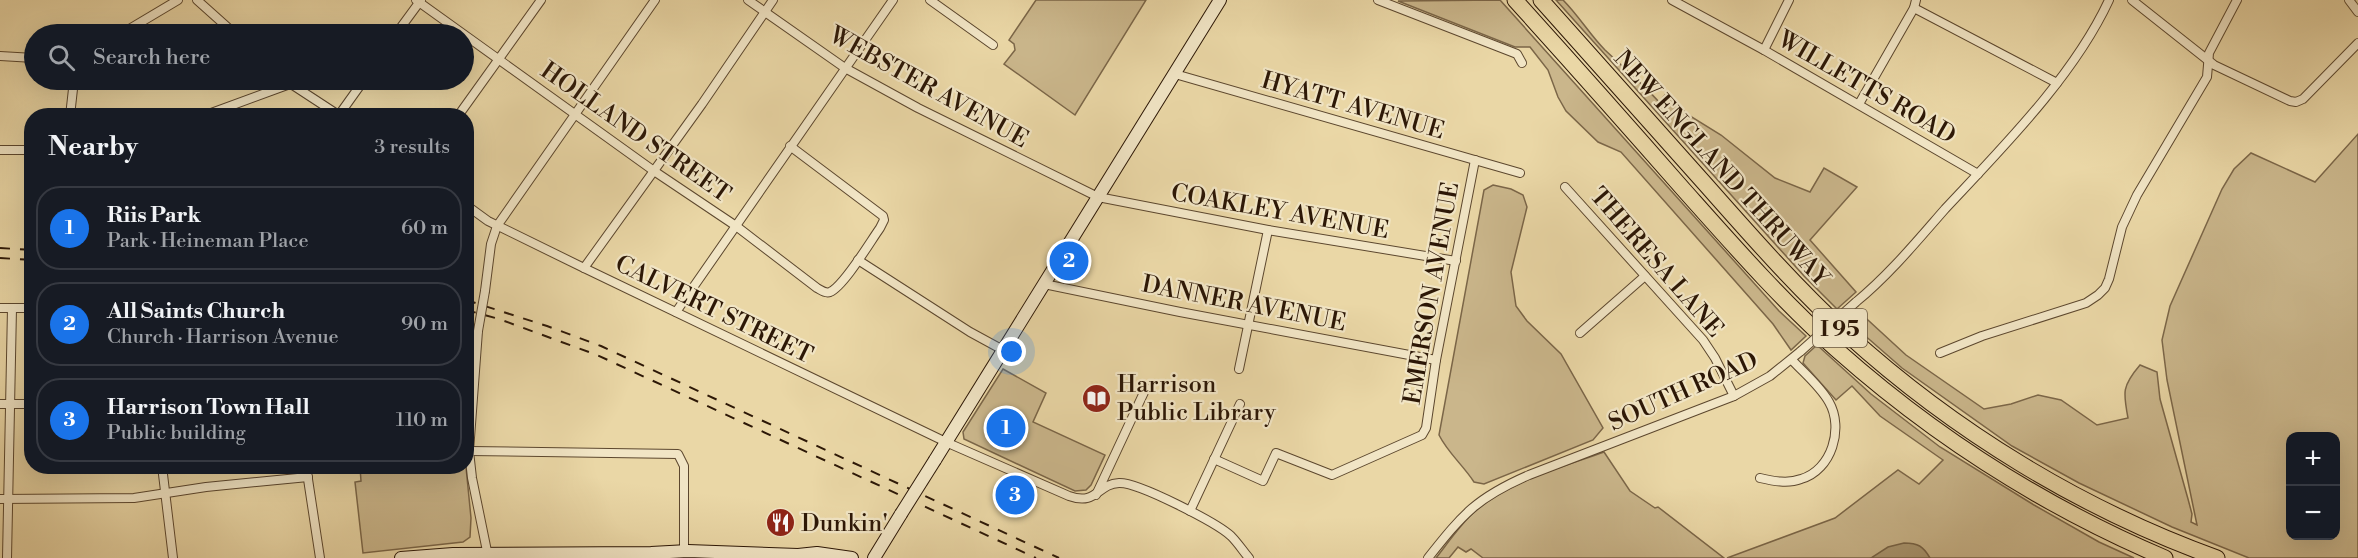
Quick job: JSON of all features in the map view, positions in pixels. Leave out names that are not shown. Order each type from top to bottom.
[{"type":"highway","name":"NEW ENGLAND THRUWAY","points":[[1515,0],[1764,279],[1815,330],[1860,370],[1922,420],[2001,473],[2081,519],[2165,558]]},
{"type":"highway","name":"NEW ENGLAND THRUWAY","points":[[1541,0],[1782,270],[1847,334],[1893,373],[1966,428],[2043,476],[2124,519],[2217,558]]},
{"type":"main road","points":[[874,558],[1220,0]]},
{"type":"main road","points":[[401,558],[684,552],[798,555],[817,553],[852,558]]},
{"type":"street","points":[[138,24],[178,0]]},
{"type":"street","points":[[197,0],[224,24]]},
{"type":"street","points":[[464,108],[541,0]]},
{"type":"street","points":[[474,392],[478,331],[491,244],[498,226],[655,0]]},
{"type":"street","name":"WEBSTER AVENUE","points":[[748,0],[845,68],[918,108],[1098,197]]},
{"type":"street","points":[[584,268],[773,0]]},
{"type":"street","points":[[676,312],[893,0]]},
{"type":"street","points":[[930,0],[993,45]]},
{"type":"street","points":[[1378,0],[1517,54],[1522,63]]},
{"type":"street","name":"WILLETTS ROAD","points":[[1672,0],[1859,104],[1978,174]]},
{"type":"street","points":[[1764,50],[1789,0]]},
{"type":"street","name":"SOUTH ROAD","points":[[1428,558],[1465,513],[1497,490],[1734,396],[1770,376],[1792,360],[1878,283],[1978,174],[2057,83],[2101,18],[2109,0]]},
{"type":"street","points":[[2132,0],[2208,60],[2231,75],[2296,102],[2303,99],[2358,43]]},
{"type":"street","points":[[1940,353],[1982,336],[2086,303],[2098,295],[2109,279],[2121,227],[2137,195],[2207,77],[2209,53],[2237,0]]},
{"type":"street","points":[[2349,0],[2358,12]]},
{"type":"street","points":[[403,24],[419,1]]},
{"type":"street","name":"HOLLAND STREET","points":[[419,1],[451,24]]},
{"type":"street","points":[[1859,104],[1915,4],[2057,83]]},
{"type":"street","name":"HOLLAND STREET","points":[[474,41],[654,171],[736,226],[817,288],[825,292],[840,285],[858,260]]},
{"type":"street","points":[[0,56],[24,57]]},
{"type":"street","name":"HYATT AVENUE","points":[[1175,74],[1520,173]]},
{"type":"street","points":[[71,108],[73,90]]},
{"type":"street","points":[[223,108],[268,90]]},
{"type":"street","points":[[301,90],[329,108]]},
{"type":"street","points":[[345,108],[357,90]]},
{"type":"street","points":[[790,146],[883,216],[884,220],[858,260],[970,332],[1003,350]]},
{"type":"street","points":[[0,150],[24,150]]},
{"type":"street","name":"EMERSON AVENUE","points":[[1214,459],[1263,481],[1276,453],[1332,475],[1384,450],[1419,437],[1424,432],[1475,160]]},
{"type":"street","name":"THERESA LANE","points":[[1565,187],[1710,349],[1734,396]]},
{"type":"street","name":"COAKLEY AVENUE","points":[[1098,197],[1268,230],[1456,261]]},
{"type":"street","name":"CALVERT STREET","points":[[474,210],[498,226],[948,442],[1069,496],[1084,500],[1096,495]]},
{"type":"street","points":[[1239,369],[1268,230]]},
{"type":"street","points":[[1580,333],[1645,276]]},
{"type":"street","name":"DANNER AVENUE","points":[[1044,284],[1437,360]]},
{"type":"street","points":[[0,308],[24,308]]},
{"type":"street","points":[[7,558],[4,499],[10,404],[12,308]]},
{"type":"street","points":[[1760,478],[1791,481],[1812,474],[1826,459],[1835,440],[1835,420],[1829,401],[1792,360]]},
{"type":"street","points":[[1096,495],[1146,388]]},
{"type":"street","points":[[0,404],[24,404]]},
{"type":"street","points":[[1190,511],[1240,404]]},
{"type":"street","points":[[474,452],[678,454],[684,466],[684,552]]},
{"type":"street","points":[[163,474],[173,558]]},
{"type":"street","points":[[307,474],[320,558]]},
{"type":"street","points":[[472,474],[488,556]]},
{"type":"street","points":[[4,499],[134,498],[308,477]]},
{"type":"street","points":[[1096,495],[1115,483],[1128,483],[1190,511],[1230,535],[1249,558]]},
{"type":"shaded area","points":[[1036,0],[1146,0],[1075,115],[1004,64],[1015,50],[1014,44],[1009,40]]},
{"type":"shaded area","points":[[1500,0],[1779,311],[1806,336],[1791,350],[1773,324],[1621,152],[1598,142],[1566,111],[1548,70],[1530,47],[1515,47],[1398,1]]},
{"type":"shaded area","points":[[1556,0],[1563,0],[1605,50],[1659,102],[1665,95],[1775,178],[1810,192],[1824,168],[1857,187],[1810,240],[1856,292],[1837,309],[1804,276]]},
{"type":"shaded area","points":[[2358,134],[2358,558],[2249,558],[2172,527],[2079,483],[2012,446],[1902,368],[1846,319],[1857,310],[1906,355],[1984,409],[2011,404],[2038,395],[2061,400],[2097,425],[2128,418],[2125,390],[2130,378],[2140,365],[2157,372],[2160,399],[2192,514],[2191,522],[2197,525],[2167,380],[2162,340],[2170,306],[2222,189],[2234,169],[2251,153],[2315,182]]},
{"type":"shaded area","points":[[1493,185],[1511,189],[1523,195],[1527,207],[1511,272],[1516,306],[1527,321],[1561,354],[1603,428],[1593,440],[1484,484],[1474,482],[1439,435],[1484,190]]},
{"type":"shaded area","points":[[474,324],[477,325],[474,357]]},
{"type":"shaded area","points":[[1817,345],[1871,394],[1940,447],[2034,505],[2099,542],[2134,558],[1727,558],[1835,518],[1898,470],[1919,484],[1943,460],[1880,416],[1852,386],[1836,400],[1803,363],[1805,356]]},
{"type":"shaded area","points":[[1003,369],[1046,393],[1033,422],[1105,455],[1091,485],[1086,490],[1075,491],[964,439],[963,432]]},
{"type":"shaded area","points":[[1604,452],[1630,491],[1655,508],[1658,507],[1724,558],[1483,558],[1471,549],[1466,552],[1458,547],[1449,558],[1436,558],[1471,515],[1500,493],[1534,477]]},
{"type":"shaded area","points":[[360,474],[467,474],[471,518],[470,537],[463,542],[363,553],[355,482],[361,481]]},
{"type":"shaded area","points":[[1904,543],[1920,546],[1930,558],[1871,558],[1888,547]]},
{"type":"railway","points":[[0,248],[24,250]]},
{"type":"railway","points":[[0,258],[24,260]]},
{"type":"railway","points":[[474,303],[601,346],[1059,558]]},
{"type":"railway","points":[[474,312],[597,355],[1036,558]]},
{"type":"place","name":"All Saints Church","points":[[1069,261]]},
{"type":"place","name":"Harrison Public Library","points":[[1096,398]]},
{"type":"place","name":"Riis Park","points":[[1006,428]]},
{"type":"place","name":"Harrison Town Hall","points":[[1015,495]]},
{"type":"place","name":"Dunkin'","points":[[780,523]]}]
